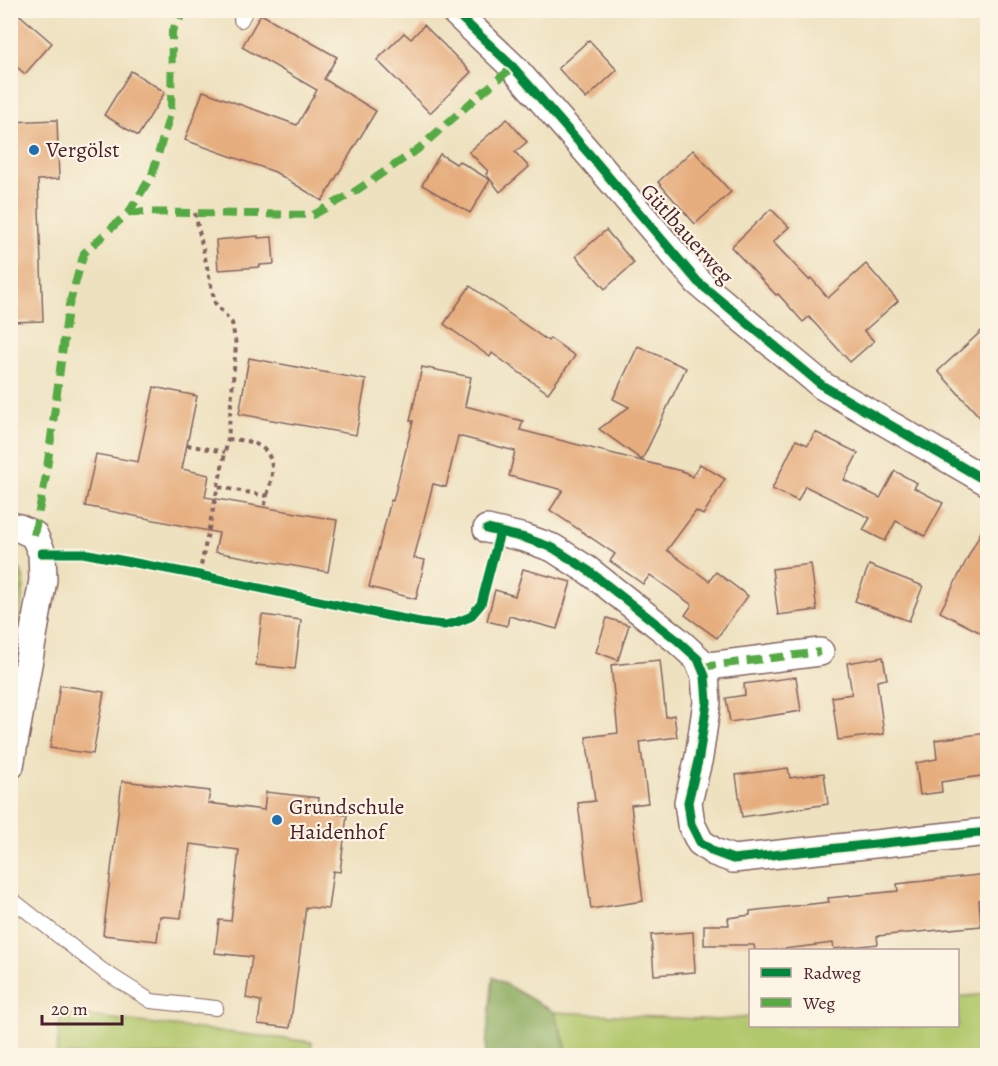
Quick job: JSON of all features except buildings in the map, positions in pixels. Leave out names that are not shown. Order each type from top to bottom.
[{"type":"street","name":"Gütlbauerweg","points":[[453,10],[513,67],[698,282],[823,386],[987,482]]},
{"type":"street","points":[[487,529],[554,548],[589,571],[698,659],[705,676],[707,702],[699,757],[688,802],[691,824],[700,842],[714,852],[733,859],[987,832]]},
{"type":"street","points":[[10,766],[43,580],[42,553],[22,531]]},
{"type":"street","points":[[701,667],[819,652]]},
{"type":"lane","points":[[10,898],[102,970],[151,1001],[216,1008]]},
{"type":"path","points":[[195,213],[214,303],[232,323],[236,345],[228,440],[199,575]]},
{"type":"path","points":[[228,440],[244,440],[260,446],[269,456],[272,468],[264,508]]},
{"type":"path","points":[[187,445],[225,452]]},
{"type":"path","points":[[219,487],[267,496]]},
{"type":"green space","points":[[11,554],[22,573],[24,584],[11,695]]},
{"type":"green space","points":[[493,977],[554,1012],[569,1055],[485,1055]]},
{"type":"green space","points":[[987,994],[987,1055],[569,1055],[554,1012],[719,1020],[749,1017],[749,1027],[959,1027],[959,997]]},
{"type":"green space","points":[[61,1013],[312,1042],[310,1055],[56,1055]]},
{"type":"marked path","points":[[34,535],[46,476],[68,309],[84,253],[129,212],[152,175],[171,111],[172,31],[187,10]]},
{"type":"marked path","points":[[129,212],[313,215],[351,194],[417,150],[513,67]]},
{"type":"marked path","points":[[701,667],[820,652]]},
{"type":"cycle path","points":[[453,10],[513,67],[698,282],[823,386],[988,482]]},
{"type":"cycle path","points":[[487,529],[525,538],[553,548],[589,571],[698,659],[705,676],[707,702],[699,757],[688,802],[691,824],[700,842],[714,852],[733,859],[988,832]]},
{"type":"cycle path","points":[[42,553],[83,553],[199,575],[384,615],[445,625],[470,617],[481,604],[500,532]]},
{"type":"place","name":"Vergölst","points":[[34,150]]},
{"type":"place","name":"Grundschule Haidenhof","points":[[277,820]]}]
